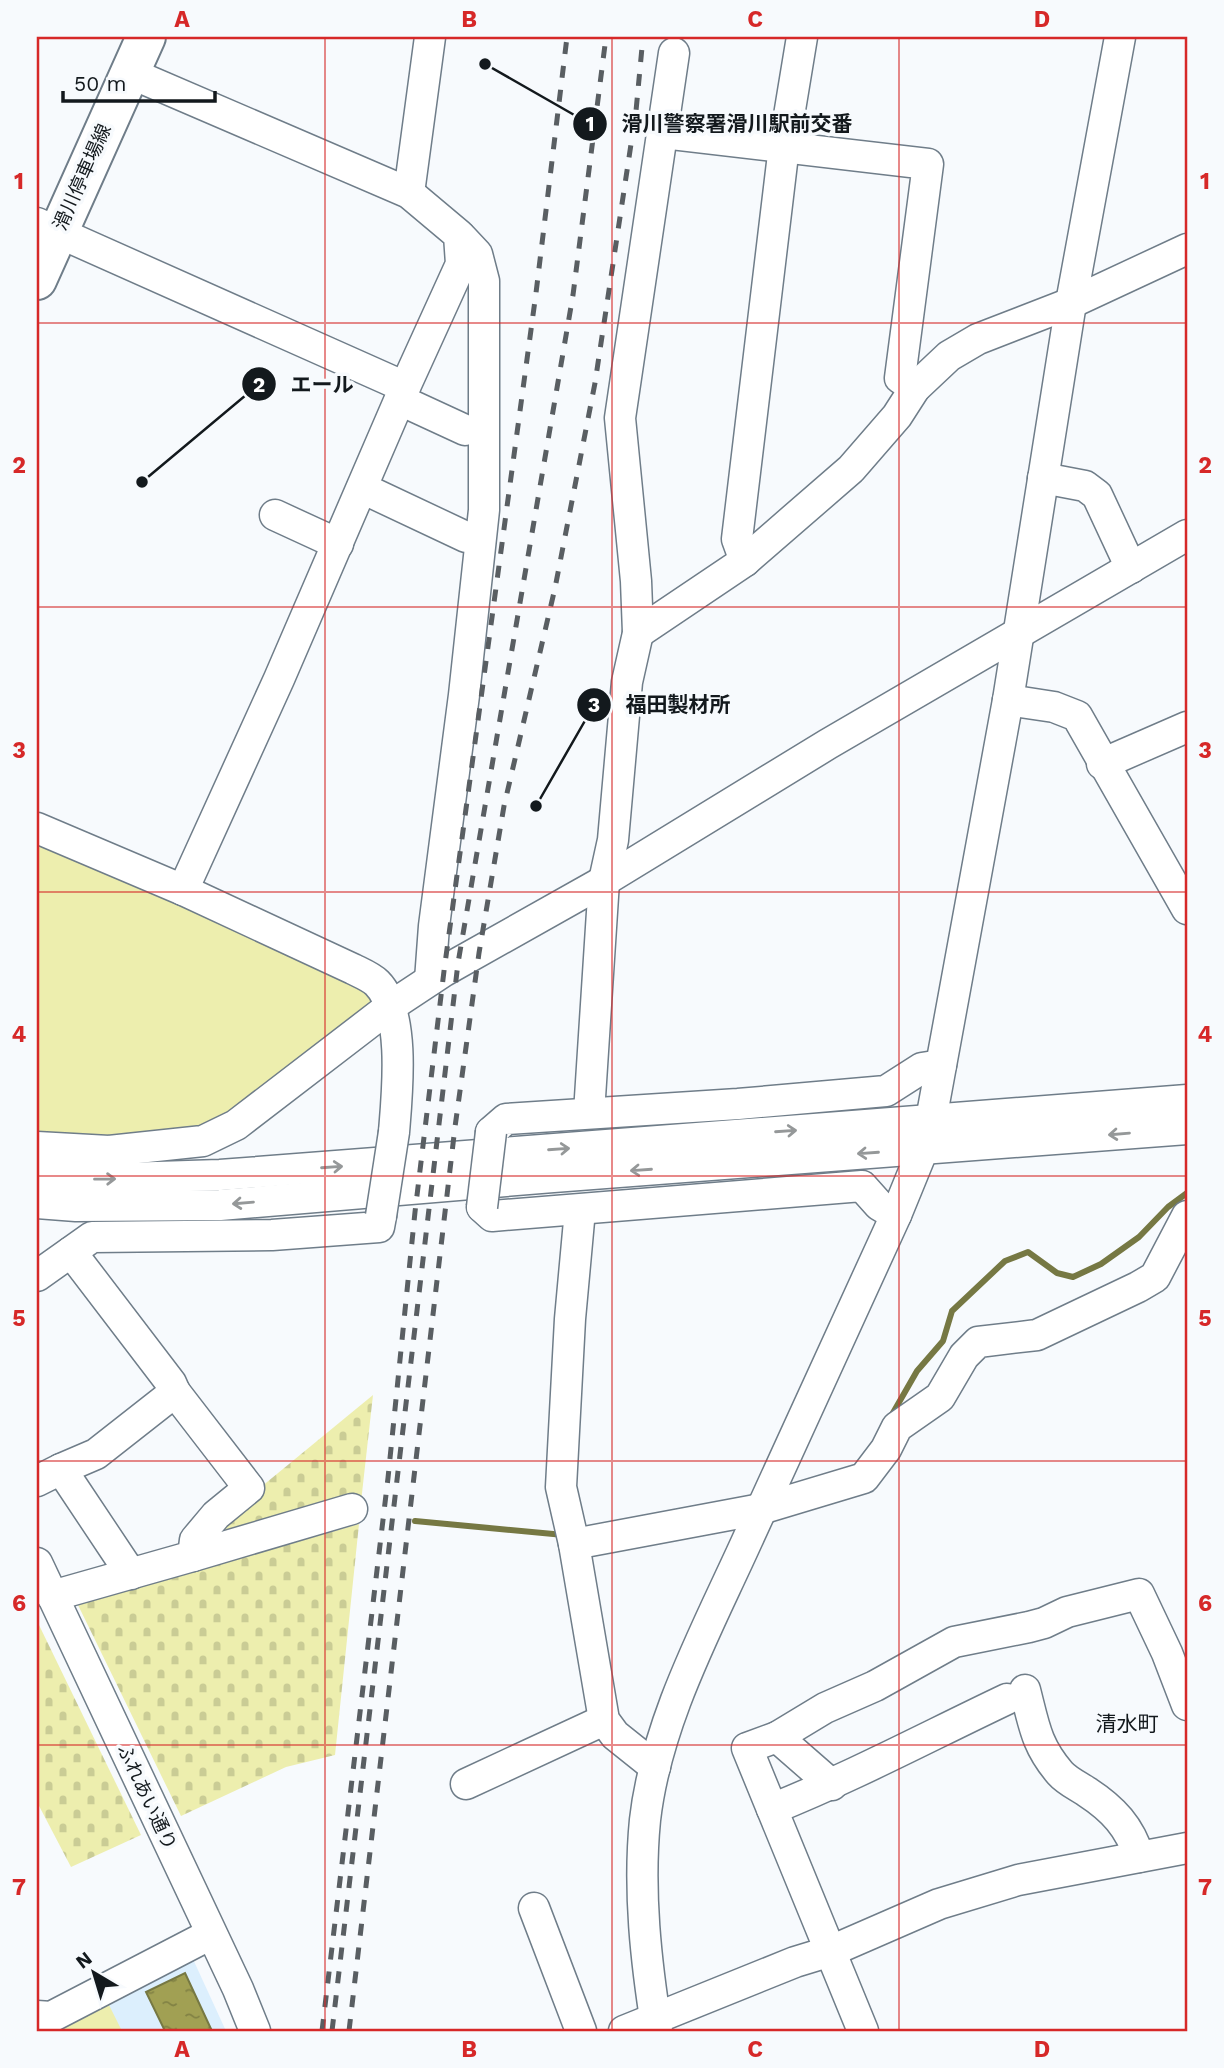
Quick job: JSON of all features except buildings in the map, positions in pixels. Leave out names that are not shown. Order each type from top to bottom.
[{"type":"main road","name":"滑川停車場線","points":[[37,280],[47,227],[130,73],[146,37]]},
{"type":"street","points":[[409,193],[430,37]]},
{"type":"street","points":[[745,561],[737,539],[784,146],[802,37]]},
{"type":"street","points":[[656,2025],[641,1888],[645,1820],[655,1767],[689,1670],[896,1215],[923,1149],[931,1120],[1008,700],[1071,303],[1120,37]]},
{"type":"street","points":[[589,1113],[604,881],[613,840],[627,682],[638,633],[636,581],[620,418],[674,53]]},
{"type":"street","points":[[130,73],[409,193],[459,235],[477,254],[484,281],[484,510],[429,980]]},
{"type":"street","points":[[663,133],[928,164],[900,378],[915,388]]},
{"type":"street","points":[[47,227],[402,394],[464,430]]},
{"type":"street","points":[[183,890],[461,264],[459,235]]},
{"type":"street","points":[[638,633],[745,561],[851,469],[897,416],[915,388],[949,356],[978,339],[1071,303],[1187,249]]},
{"type":"street","points":[[1043,478],[1085,486],[1097,495],[1131,568]]},
{"type":"street","points":[[362,488],[466,537]]},
{"type":"street","points":[[275,515],[338,544]]},
{"type":"street","points":[[37,1147],[109,1151],[203,1141],[236,1125],[429,980],[604,881],[828,744],[1187,535]]},
{"type":"street","points":[[1008,700],[1054,707],[1077,716],[1187,909]]},
{"type":"street","points":[[1102,764],[1187,727]]},
{"type":"street","points":[[37,828],[183,890],[354,969],[377,984],[391,1006],[399,1068],[394,1132],[379,1227],[272,1235],[92,1237],[37,1276]]},
{"type":"street","points":[[896,1215],[879,1205],[862,1186],[492,1216],[482,1207],[491,1132],[506,1119],[886,1091],[922,1068],[941,1065]]},
{"type":"street","points":[[37,1174],[94,1179],[220,1175],[1187,1100]]},
{"type":"street","points":[[37,1203],[76,1206],[220,1205],[1187,1129]]},
{"type":"street","points":[[580,1210],[570,1318],[561,1487],[574,1544],[604,1720],[615,1735],[655,1767]]},
{"type":"street","points":[[574,1544],[761,1509],[864,1478],[886,1449],[897,1427],[940,1397],[964,1356],[978,1342],[1037,1335],[1155,1277],[1187,1216]]},
{"type":"street","points":[[71,1252],[249,1488],[216,1515],[195,1540],[193,1556]]},
{"type":"street","points":[[131,1574],[49,1475],[96,1454],[175,1392]]},
{"type":"street","points":[[52,1596],[352,1509]]},
{"type":"street","name":"ふれあい通り","points":[[37,1563],[255,2031]]},
{"type":"street","points":[[863,2031],[747,1748],[777,1737],[825,1708],[876,1686],[954,1642],[1029,1627],[1067,1612],[1139,1594],[1167,1653],[1187,1705]]},
{"type":"street","points":[[772,1809],[831,1785],[912,1743],[1016,1695],[1039,1744],[1062,1776],[1095,1797],[1122,1820],[1139,1857]]},
{"type":"street","points":[[466,1784],[604,1720]]},
{"type":"street","points":[[777,1737],[831,1785]]},
{"type":"street","points":[[624,2031],[656,2025],[796,1962],[831,1951],[939,1904],[1005,1884],[1187,1848]]},
{"type":"street","points":[[534,1908],[581,2031]]},
{"type":"street","points":[[37,2016],[51,2017],[211,1934]]},
{"type":"shaded area","points":[[192,1957],[226,2031],[49,2031]]},
{"type":"green space","points":[[37,828],[353,969],[391,1006],[236,1125],[37,1147]]},
{"type":"green space","points":[[373,1395],[361,1502],[206,1547],[221,1520]]},
{"type":"green space","points":[[359,1524],[335,1755],[286,1767],[181,1816],[78,1605]]},
{"type":"green space","points":[[39,1625],[141,1835],[71,1867],[37,1802]]},
{"type":"green space","points":[[107,2001],[122,2031],[49,2031]]},
{"type":"water","points":[[185,1973],[212,2031],[165,2031],[146,1992]]},
{"type":"waterway","points":[[890,1418],[917,1371],[943,1341],[952,1311],[1005,1261],[1028,1252],[1057,1273],[1073,1277],[1101,1264],[1139,1237],[1168,1207],[1187,1193]]},
{"type":"waterway","points":[[415,1521],[564,1535]]},
{"type":"railway","points":[[322,2031],[388,1478],[415,1212],[444,971],[536,293],[567,37]]},
{"type":"railway","points":[[332,2031],[458,963],[573,295],[606,37]]},
{"type":"railway","points":[[349,2031],[455,1127],[479,953],[504,806],[555,588],[595,383],[636,111],[643,37]]},
{"type":"place","name":"滑川警察署滑川駅前交番","points":[[485,64]]},
{"type":"place","name":"エール","points":[[142,482]]},
{"type":"place","name":"福田製材所","points":[[536,806]]},
{"type":"district","name":"清水町","points":[[1127,1723]]}]
